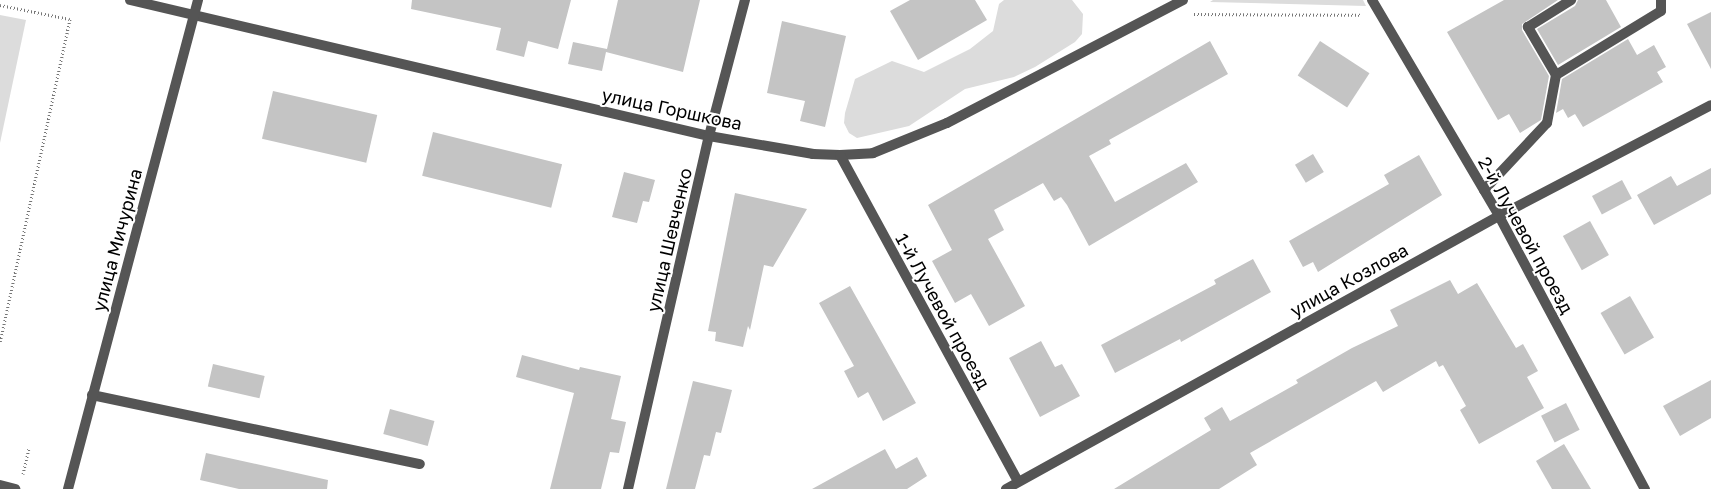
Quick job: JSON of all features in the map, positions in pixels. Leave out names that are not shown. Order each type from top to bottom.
[{"type":"street","name":"улица Горшкова","points":[[130,0],[709,136],[814,154],[840,155],[872,153],[904,142],[1183,0]]},
{"type":"street","name":"улица Мичурина","points":[[68,489],[198,0]]},
{"type":"street","name":"улица Шевченко","points":[[628,489],[709,136],[746,0]]},
{"type":"street","name":"2-й Лучевой проезд","points":[[1372,0],[1499,216],[1645,489]]},
{"type":"street","points":[[1484,190],[1547,123],[1556,74],[1528,26],[1571,0]]},
{"type":"street","points":[[1556,74],[1661,11],[1661,0]]},
{"type":"street","name":"улица Козлова","points":[[1006,489],[1499,216],[1711,105]]},
{"type":"street","name":"1-й Лучевой проезд","points":[[840,155],[1018,482]]},
{"type":"street","points":[[92,395],[420,464]]},
{"type":"street","points":[[0,486],[18,485]]},
{"type":"path","points":[[0,5],[70,19],[0,343]]},
{"type":"path","points":[[1158,14],[1381,15]]},
{"type":"path","points":[[18,485],[28,449]]},
{"type":"shaded area","points":[[1004,0],[1072,0],[1083,14],[1082,34],[1075,42],[1035,67],[1014,77],[965,89],[909,126],[857,138],[849,133],[844,123],[845,113],[855,79],[892,61],[924,72],[970,49],[993,31],[999,4]]},
{"type":"shaded area","points":[[1213,0],[1363,0],[1366,6],[1210,2]]},
{"type":"shaded area","points":[[0,15],[26,20],[0,143]]},
{"type":"building","points":[[412,0],[571,0],[558,49],[528,41],[524,57],[496,50],[501,28],[411,9]]},
{"type":"building","points":[[618,0],[700,0],[683,72],[606,52],[602,71],[568,64],[573,42],[607,49]]},
{"type":"building","points":[[910,0],[975,0],[987,20],[918,60],[890,11]]},
{"type":"building","points":[[1504,0],[1558,0],[1522,24],[1522,30],[1549,76],[1541,120],[1520,133],[1509,114],[1498,120],[1447,32]]},
{"type":"building","points":[[1578,0],[1606,0],[1621,27],[1558,65],[1537,29],[1575,6]]},
{"type":"building","points":[[1711,12],[1711,69],[1687,24]]},
{"type":"building","points":[[782,21],[846,36],[825,127],[800,121],[805,101],[767,93]]},
{"type":"building","points":[[1628,39],[1637,55],[1654,45],[1666,67],[1657,72],[1663,82],[1583,127],[1575,114],[1568,118],[1563,109],[1556,113],[1562,79]]},
{"type":"building","points":[[1210,41],[1228,74],[1109,140],[1111,144],[1089,156],[1115,202],[1186,163],[1198,182],[1089,246],[1067,205],[1061,197],[1054,201],[1043,183],[994,210],[1004,230],[988,239],[1025,306],[989,326],[971,294],[955,303],[932,261],[952,250],[928,205]]},
{"type":"building","points":[[1320,41],[1369,73],[1347,108],[1298,75]]},
{"type":"building","points":[[273,91],[377,115],[366,163],[262,139]]},
{"type":"building","points":[[433,132],[562,164],[551,208],[422,176]]},
{"type":"building","points":[[1313,154],[1324,172],[1306,183],[1295,165]]},
{"type":"building","points":[[1419,155],[1442,195],[1318,272],[1313,262],[1303,267],[1289,241],[1389,184],[1384,175]]},
{"type":"building","points":[[1711,168],[1711,194],[1654,225],[1637,195],[1671,176],[1677,186]]},
{"type":"building","points":[[624,172],[655,180],[649,202],[643,201],[637,223],[612,217]]},
{"type":"building","points":[[1622,180],[1632,199],[1602,215],[1592,196]]},
{"type":"building","points":[[735,193],[807,209],[773,267],[764,265],[750,330],[748,326],[743,347],[715,341],[716,332],[708,331]]},
{"type":"building","points":[[1590,221],[1609,255],[1582,270],[1563,236]]},
{"type":"building","points":[[1253,259],[1271,292],[1181,342],[1180,339],[1115,373],[1101,345],[1216,284],[1214,280]]},
{"type":"building","points":[[1450,280],[1458,294],[1477,283],[1516,348],[1523,344],[1538,371],[1527,377],[1544,408],[1479,444],[1460,410],[1466,406],[1443,365],[1439,367],[1436,361],[1383,392],[1376,381],[1250,453],[1257,465],[1219,489],[1114,489],[1211,430],[1204,418],[1222,407],[1230,421],[1298,383],[1296,380],[1352,348],[1398,326],[1390,310]]},
{"type":"building","points":[[850,286],[916,403],[883,421],[868,392],[858,398],[844,371],[854,366],[819,303]]},
{"type":"building","points":[[1630,296],[1654,338],[1625,355],[1601,313]]},
{"type":"building","points":[[1041,341],[1055,367],[1062,364],[1080,396],[1040,417],[1009,358]]},
{"type":"building","points":[[522,355],[579,370],[580,367],[621,376],[611,419],[626,422],[619,453],[610,452],[601,489],[550,489],[574,393],[516,377]]},
{"type":"building","points":[[213,364],[265,376],[259,398],[208,386]]},
{"type":"building","points":[[1711,380],[1711,418],[1680,436],[1663,406]]},
{"type":"building","points":[[693,381],[732,390],[721,433],[716,432],[710,456],[704,455],[695,489],[666,489]]},
{"type":"building","points":[[1566,403],[1580,430],[1555,442],[1541,416]]},
{"type":"building","points":[[390,409],[434,421],[428,446],[383,434]]},
{"type":"building","points":[[1564,444],[1591,489],[1552,489],[1536,461]]},
{"type":"building","points":[[885,449],[896,469],[917,457],[927,476],[907,489],[812,489]]},
{"type":"building","points":[[206,453],[328,480],[327,489],[239,489],[200,480]]}]
